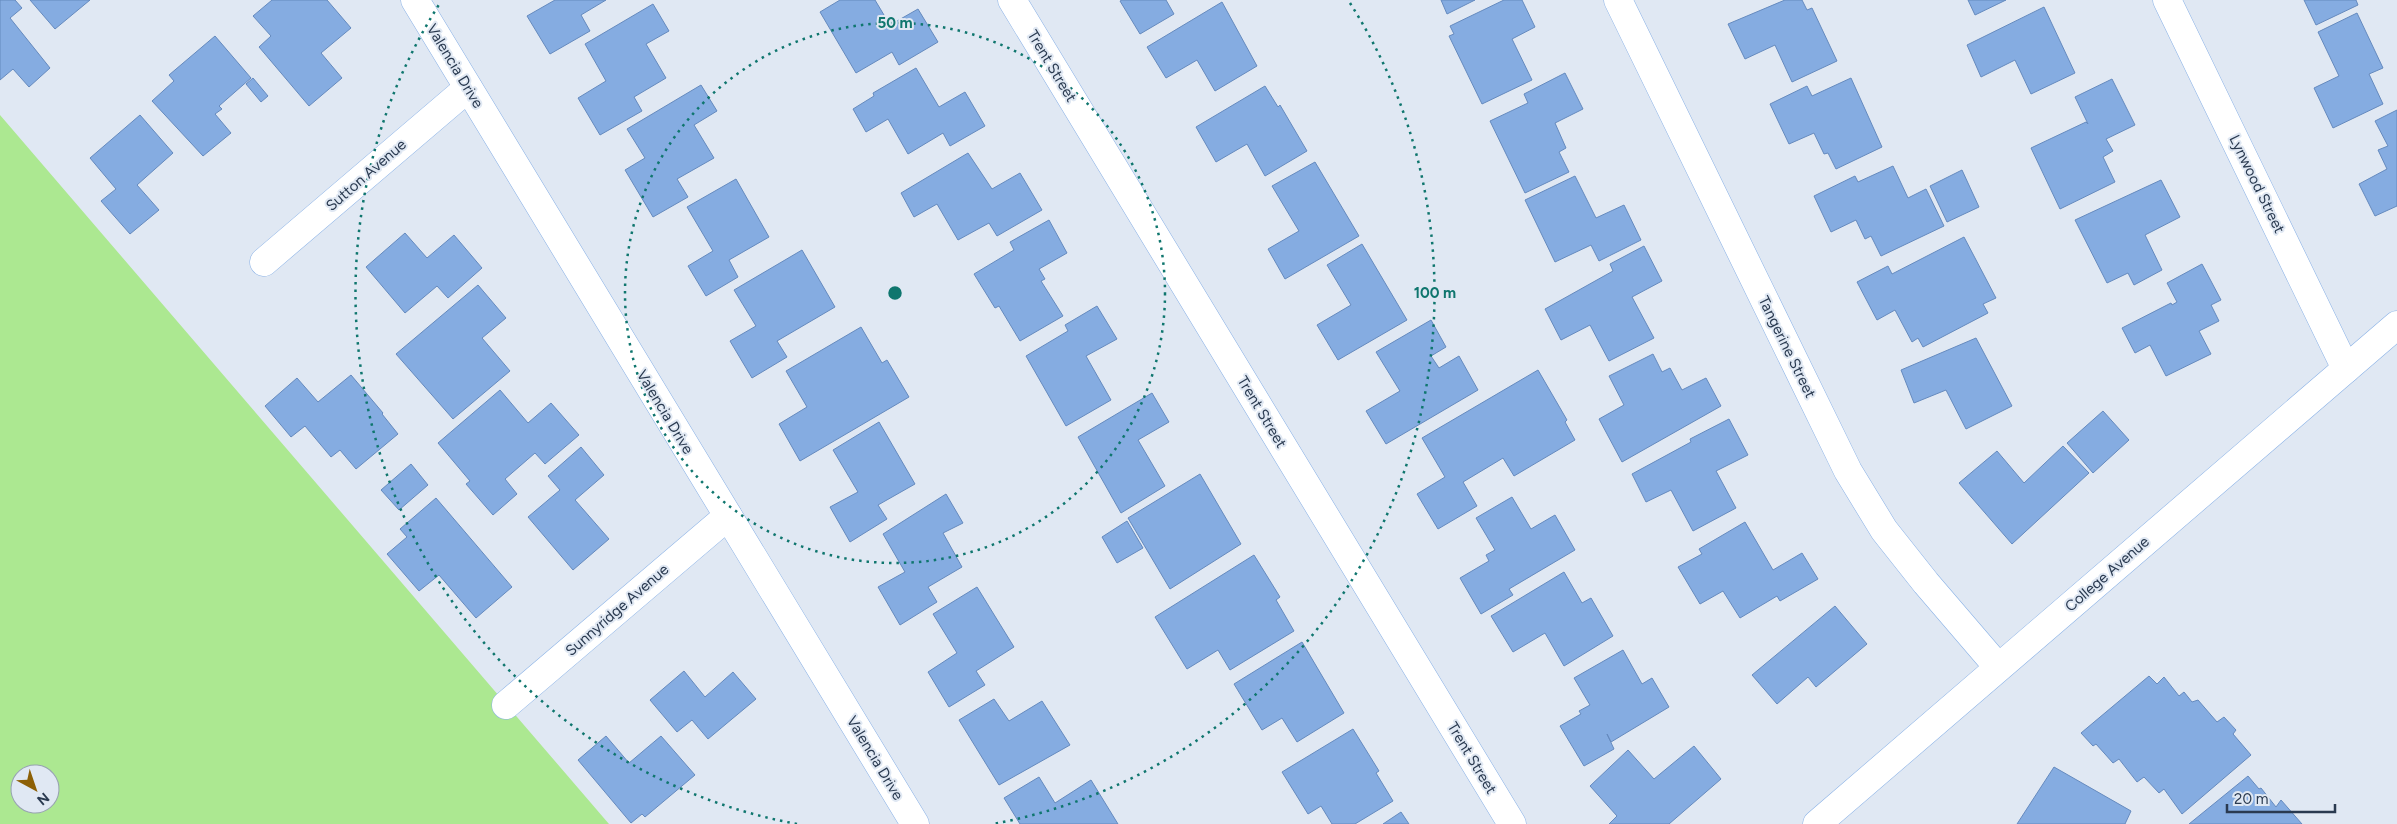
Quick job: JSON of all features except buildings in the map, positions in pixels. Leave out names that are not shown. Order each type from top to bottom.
[{"type":"street","name":"Valencia Drive","points":[[415,0],[915,824]]},
{"type":"street","name":"Trent Street","points":[[1012,0],[1512,824]]},
{"type":"street","name":"Tangerine Street","points":[[1618,0],[1848,471],[1884,530],[1926,583],[1998,667]]},
{"type":"street","name":"Lynwood Street","points":[[2168,0],[2346,368]]},
{"type":"street","name":"Sutton Avenue","points":[[264,262],[468,88]]},
{"type":"street","name":"College Avenue","points":[[1817,824],[2397,325]]},
{"type":"street","name":"Sunnyridge Avenue","points":[[506,705],[728,516]]},
{"type":"green space","points":[[0,115],[609,824],[0,824]]}]
